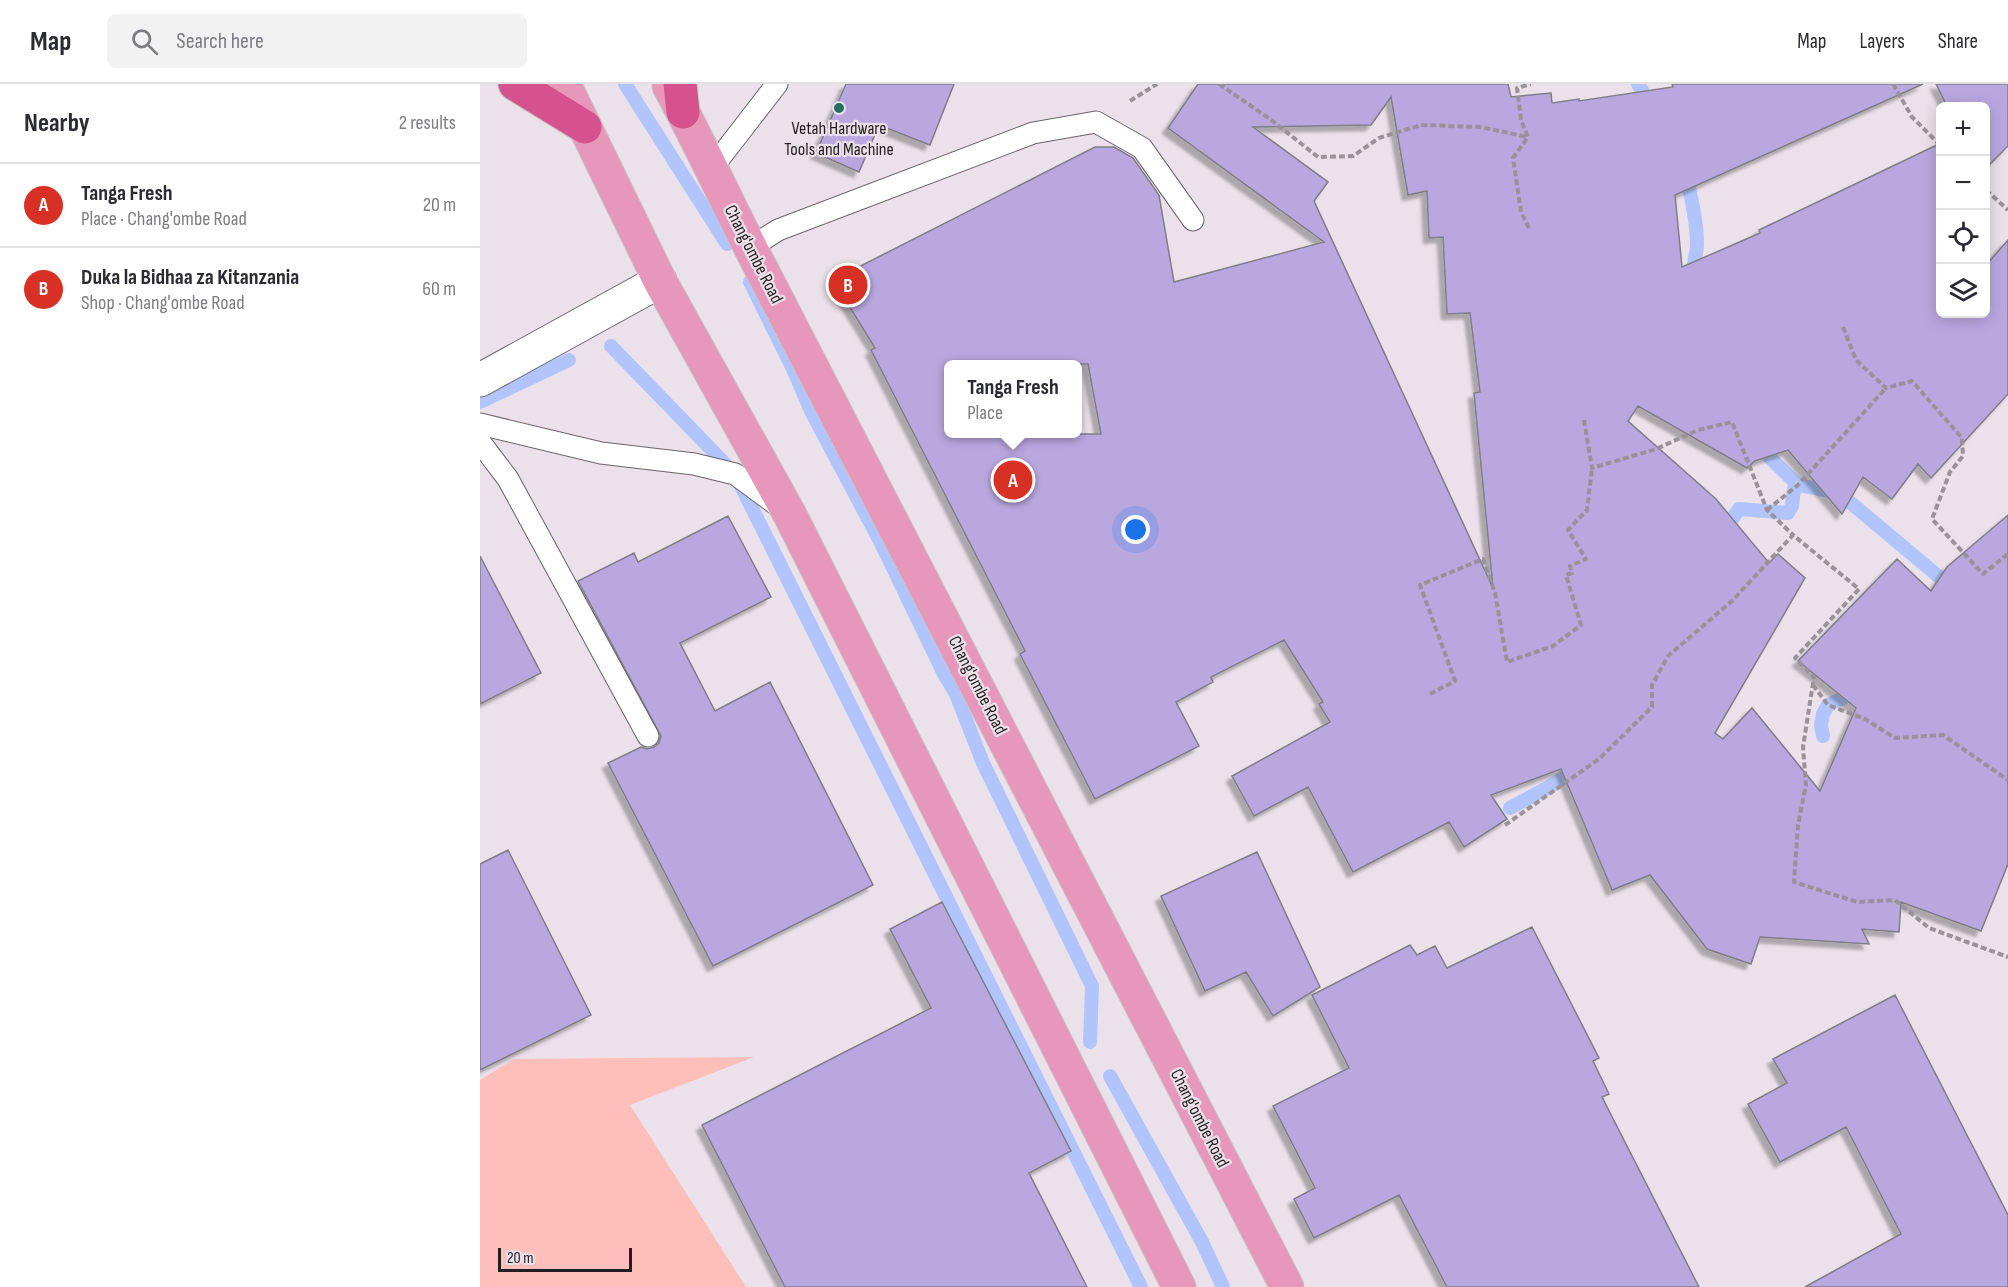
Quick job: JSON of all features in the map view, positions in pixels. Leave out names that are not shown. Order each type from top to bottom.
[{"type":"highway","points":[[515,84],[585,127]]},
{"type":"main road","points":[[564,84],[660,281],[790,515],[1179,1287]]},
{"type":"main road","name":"Chang'ombe Road","points":[[677,93],[750,248],[1287,1287]]},
{"type":"street","points":[[480,380],[660,281]]},
{"type":"lane","points":[[712,168],[777,84]]},
{"type":"lane","points":[[750,248],[778,231],[1033,134],[1096,122],[1142,148],[1193,220]]},
{"type":"lane","points":[[480,424],[601,453],[694,464],[735,474],[790,515]]},
{"type":"lane","points":[[480,442],[508,479],[648,736]]},
{"type":"path","points":[[1219,84],[1270,119],[1318,157],[1353,156],[1379,138],[1421,124],[1480,127],[1528,137]]},
{"type":"path","points":[[1528,137],[1521,120],[1517,87],[1531,84]]},
{"type":"path","points":[[1893,84],[1912,117],[1936,140]]},
{"type":"path","points":[[1528,137],[1513,158],[1521,212],[1529,228]]},
{"type":"path","points":[[1990,194],[2008,210]]},
{"type":"path","points":[[1843,327],[1856,360],[1886,388]]},
{"type":"path","points":[[1767,510],[1798,485],[1886,388],[1912,381],[1962,438],[1963,456],[1950,472],[1932,519],[1983,574],[2008,554]]},
{"type":"path","points":[[1430,694],[1455,681],[1420,585],[1483,559],[1495,593],[1507,662],[1553,646],[1581,625],[1566,575],[1572,573],[1570,566],[1586,559],[1568,530],[1587,510],[1592,468],[1584,420]]},
{"type":"path","points":[[1592,468],[1656,449],[1698,430],[1732,422],[1767,510],[1793,535],[1859,589],[1795,658],[1814,677],[1803,747],[1806,785],[1798,825],[1794,882],[1857,902],[1894,900],[1929,928],[2008,957]]},
{"type":"path","points":[[1505,825],[1599,759],[1652,707],[1652,685],[1668,656],[1732,601],[1793,535]]},
{"type":"path","points":[[1812,685],[1828,705],[1865,719],[1894,738],[1943,735],[2008,780]]},
{"type":"shaded area","points":[[754,1057],[630,1105],[746,1287],[480,1287],[480,1080],[514,1059]]},
{"type":"building","points":[[846,84],[954,84],[930,145],[879,125],[859,172],[816,153]]},
{"type":"building","points":[[1198,84],[1508,84],[1511,97],[1551,93],[1552,103],[1673,87],[1672,84],[1923,84],[1675,195],[1682,267],[1760,233],[1759,230],[1936,145],[1936,318],[1990,318],[1990,260],[2008,240],[2008,394],[1931,478],[1918,464],[1892,499],[1863,477],[1842,514],[1788,450],[1755,461],[1747,468],[1638,406],[1628,421],[1716,499],[1769,563],[1778,554],[1805,578],[1715,733],[1723,739],[1752,708],[1820,791],[1856,708],[1798,661],[1897,559],[1931,591],[1947,567],[2008,515],[2008,864],[1981,931],[1901,902],[1899,932],[1862,929],[1869,944],[1760,937],[1751,964],[1707,949],[1650,875],[1612,890],[1561,769],[1491,795],[1507,819],[1464,847],[1449,822],[1353,872],[1308,787],[1254,816],[1232,776],[1330,722],[1319,704],[1323,702],[1284,640],[1211,677],[1213,682],[1176,702],[1199,746],[1095,799],[1020,654],[1025,651],[871,350],[875,348],[833,280],[1095,147],[1114,147],[1133,158],[1159,195],[1174,282],[1324,242],[1168,128]],"holes":[[[1391,97],[1408,195],[1427,191],[1429,238],[1443,237],[1447,314],[1470,313],[1480,392],[1474,393],[1493,588],[1314,201],[1328,182],[1253,127],[1371,125]]]},
{"type":"building","points":[[1936,84],[2008,84],[2008,146],[1990,164],[1990,102],[1945,102]]},
{"type":"building","points":[[728,516],[771,597],[680,643],[715,711],[770,682],[873,885],[713,966],[608,763],[641,747],[647,749],[654,747],[659,743],[661,736],[578,581],[634,553],[638,562]]},
{"type":"building","points":[[480,556],[541,673],[480,704]]},
{"type":"building","points":[[508,850],[591,1015],[480,1070],[480,864]]},
{"type":"building","points":[[1257,852],[1320,987],[1273,1016],[1246,972],[1205,991],[1161,896]]},
{"type":"building","points":[[942,902],[1071,1151],[1029,1173],[1087,1287],[785,1287],[702,1125],[931,1008],[890,929]]},
{"type":"building","points":[[1532,927],[1599,1058],[1593,1061],[1609,1094],[1602,1097],[1699,1287],[1447,1287],[1399,1195],[1314,1238],[1294,1199],[1315,1188],[1273,1106],[1349,1068],[1312,995],[1410,945],[1417,955],[1435,946],[1447,968]]},
{"type":"building","points":[[1895,995],[2008,1215],[2008,1287],[1805,1287],[1901,1234],[1846,1127],[1780,1162],[1748,1104],[1787,1083],[1773,1059]]},
{"type":"waterway","points":[[625,84],[727,244]]},
{"type":"waterway","points":[[1638,84],[1651,105]]},
{"type":"waterway","points":[[1685,172],[1696,226],[1695,277]]},
{"type":"waterway","points":[[750,282],[811,411],[881,543],[944,674],[956,694],[983,763],[1092,986],[1090,1042]]},
{"type":"waterway","points":[[611,346],[735,474],[1141,1287]]},
{"type":"waterway","points":[[480,402],[569,360]]},
{"type":"waterway","points":[[1756,444],[1798,485],[1839,493],[1938,576],[1956,588]]},
{"type":"waterway","points":[[1718,531],[1728,525],[1739,509],[1788,513],[1792,506],[1794,489]]},
{"type":"waterway","points":[[1823,736],[1821,725],[1823,714],[1828,705],[1843,698],[1852,683]]},
{"type":"waterway","points":[[1510,808],[1580,767]]},
{"type":"waterway","points":[[1110,1076],[1202,1242],[1223,1287]]},
{"type":"place","name":"Vetah Hardware Tools and Machine","points":[[839,108]]},
{"type":"place","name":"Duka la Bidhaa za Kitanzania","points":[[848,285]]},
{"type":"place","name":"Tanga Fresh","points":[[1013,480]]}]
